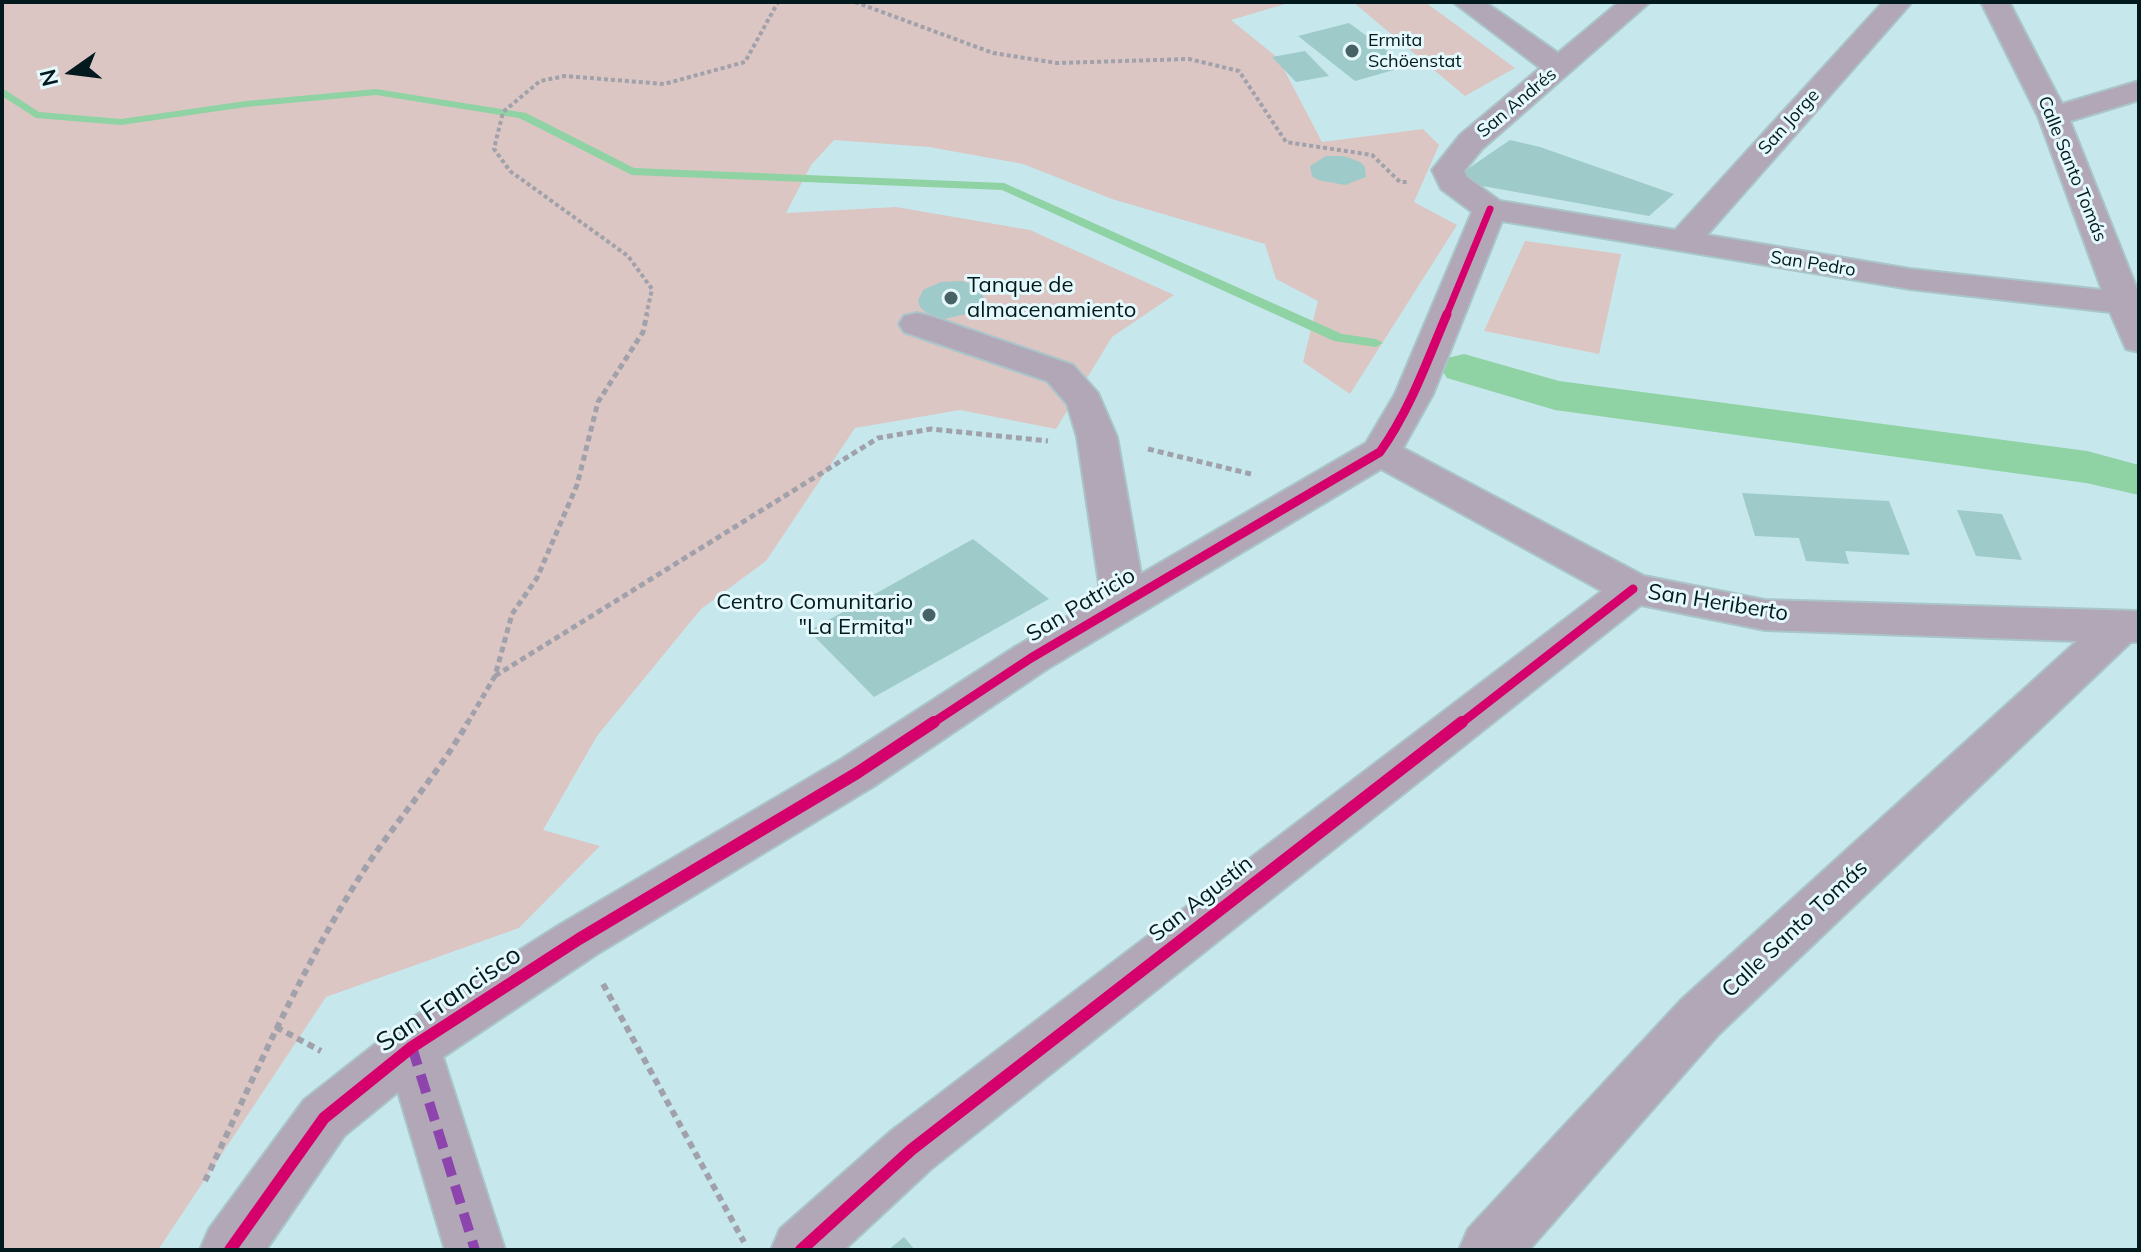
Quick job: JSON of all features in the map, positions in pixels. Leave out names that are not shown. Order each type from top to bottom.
[{"type":"street","points":[[1467,2],[1559,68]]},
{"type":"street","name":"San Andrés","points":[[1452,182],[1448,170],[1454,160],[1511,107],[1636,2]]},
{"type":"street","name":"San Jorge","points":[[1681,243],[1898,2]]},
{"type":"street","name":"Calle Santo Tomás","points":[[1995,2],[2053,116],[2132,305],[2139,341]]},
{"type":"street","points":[[2053,116],[2139,90]]},
{"type":"street","points":[[1452,182],[1490,209]]},
{"type":"street","name":"San Pedro","points":[[1490,209],[1910,279],[2132,305]]},
{"type":"street","name":"San Patricio","points":[[579,939],[857,773],[1031,658],[1380,452],[1396,430],[1414,394],[1490,209]]},
{"type":"street","points":[[917,324],[1060,373],[1085,401],[1097,437],[1124,602]]},
{"type":"street","name":"San Heriberto","points":[[1380,452],[1633,589],[1765,615],[2130,627]]},
{"type":"street","name":"San Agustín","points":[[801,1250],[911,1150],[1633,589]]},
{"type":"street","name":"Calle Santo Tomás","points":[[1489,1250],[1700,1017],[2130,627]]},
{"type":"street","name":"San Francisco","points":[[230,1250],[324,1118],[412,1047],[579,939]]},
{"type":"street","points":[[412,1047],[475,1250]]},
{"type":"path","points":[[201,1191],[299,984],[370,862],[448,757],[495,676],[512,614],[537,578],[577,485],[598,402],[643,332],[652,289],[628,256],[510,171],[494,149],[503,112],[540,81],[565,76],[664,84],[745,62],[778,2]]},
{"type":"path","points":[[855,2],[993,53],[1057,63],[1189,59],[1239,71],[1286,142],[1372,155],[1400,182],[1452,182]]},
{"type":"path","points":[[495,676],[878,438],[931,429],[1049,441],[1097,437],[1315,489]]},
{"type":"path","points":[[579,939],[749,1250]]},
{"type":"shaded area","points":[[2,2],[1292,2],[1231,20],[1278,58],[1322,142],[1423,129],[1439,145],[1414,202],[1457,225],[1350,394],[1303,362],[1318,301],[1276,279],[1265,244],[1112,199],[1023,164],[929,147],[834,140],[811,165],[786,213],[896,207],[1030,230],[1174,295],[1112,337],[1056,429],[960,410],[855,428],[766,561],[701,609],[597,736],[543,830],[600,846],[519,928],[326,997],[158,1250],[2,1250]]},
{"type":"shaded area","points":[[1353,2],[1425,2],[1515,68],[1465,96]]},
{"type":"shaded area","points":[[1525,241],[1621,254],[1599,354],[1484,331]]},
{"type":"building","name":"Ermita Schöenstat","points":[[1349,23],[1408,66],[1355,81],[1298,36]]},
{"type":"building","points":[[1305,51],[1329,76],[1296,82],[1272,57]]},
{"type":"building","points":[[1510,140],[1540,147],[1674,194],[1649,216],[1477,185],[1463,172]]},
{"type":"building","points":[[1326,156],[1344,156],[1360,162],[1365,167],[1366,177],[1345,185],[1318,180],[1312,176],[1310,166]]},
{"type":"building","name":"Tanque de almacenamiento","points":[[962,281],[983,294],[984,301],[975,312],[944,319],[920,307],[918,301],[923,290],[941,282]]},
{"type":"building","points":[[1742,493],[1889,501],[1910,555],[1845,551],[1849,564],[1806,561],[1799,538],[1755,536]]},
{"type":"building","points":[[1957,510],[2002,514],[2022,560],[1976,556]]},
{"type":"building","name":"Centro Comunitario \"La Ermita\"","points":[[973,539],[1049,599],[874,697],[809,631]]},
{"type":"building","points":[[904,1237],[915,1250],[888,1250]]},
{"type":"waterway","points":[[2,91],[36,115],[121,122],[246,104],[376,92],[522,115],[632,171],[1004,187],[1339,338],[1376,343]]},
{"type":"waterway","points":[[1464,368],[1555,395],[2087,467],[2135,480]]},
{"type":"marked path","points":[[412,1047],[475,1250]]},
{"type":"cycle path","points":[[230,1250],[324,1118],[412,1047],[579,939],[857,773],[1031,658],[1380,452],[1396,430],[1414,394],[1490,209]]},
{"type":"cycle path","points":[[801,1250],[911,1150],[1633,589]]},
{"type":"place","name":"Ermita Schöenstat","points":[[1352,51]]},
{"type":"place","name":"Tanque de almacenamiento","points":[[951,298]]},
{"type":"place","name":"Centro Comunitario \"La Ermita\"","points":[[929,615]]}]
